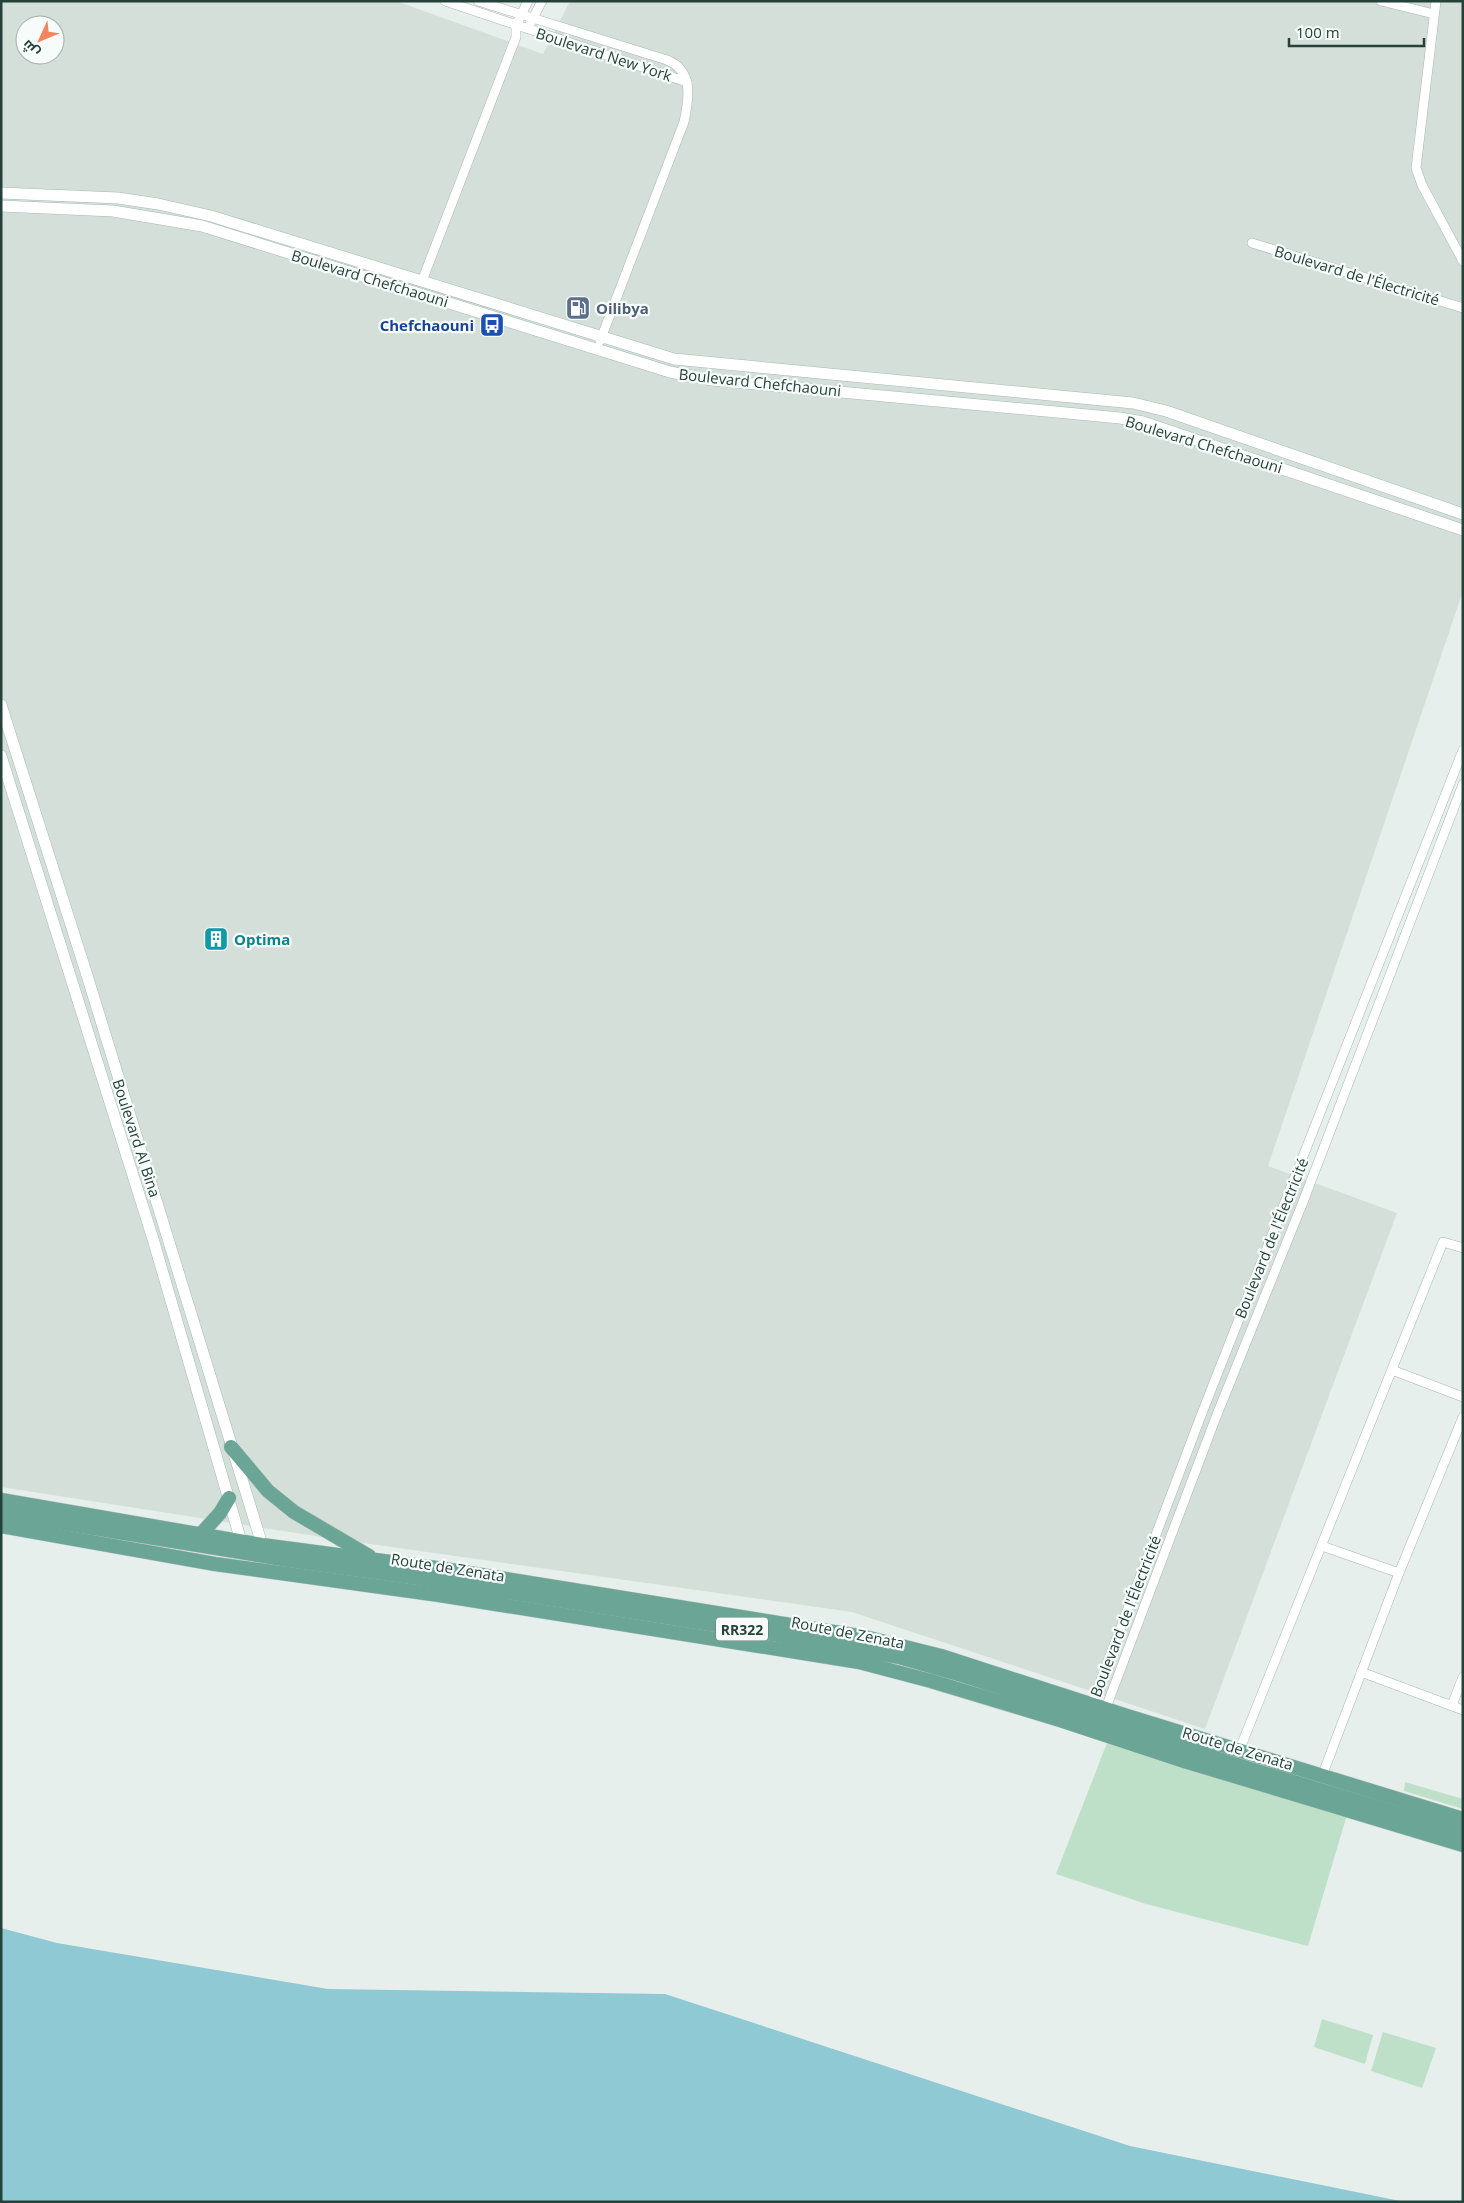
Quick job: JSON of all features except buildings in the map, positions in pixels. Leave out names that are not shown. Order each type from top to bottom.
[{"type":"main road","points":[[231,1447],[274,1496],[294,1512],[374,1559]]},
{"type":"main road","points":[[201,1534],[220,1513],[229,1498]]},
{"type":"main road","name":"Route de Zenata","points":[[1,1500],[201,1534],[243,1547]]},
{"type":"main road","name":"Route de Zenata","points":[[1,1505],[418,1578],[863,1649],[956,1673],[1088,1715],[1463,1825]]},
{"type":"main road","name":"Route de Zenata","points":[[1,1513],[243,1547]]},
{"type":"main road","name":"Route de Zenata","points":[[1,1526],[270,1572],[448,1597],[837,1658],[1239,1751],[1463,1819]]},
{"type":"main road","name":"Route de Zenata","points":[[264,1551],[374,1559],[444,1569],[865,1637],[941,1656],[1088,1715]]},
{"type":"main road","name":"Route de Zenata","points":[[1102,1719],[1234,1764],[1463,1833]]},
{"type":"main road","name":"Route de Zenata","points":[[1102,1719],[1184,1762],[1463,1845]]},
{"type":"street","name":"Boulevard New York","points":[[445,1],[687,82]]},
{"type":"street","name":"Boulevard New York","points":[[478,1],[521,16],[668,60],[678,66],[687,82]]},
{"type":"street","points":[[422,281],[516,37],[516,25],[528,1]]},
{"type":"street","points":[[516,37],[528,29],[542,1]]},
{"type":"street","points":[[1381,1],[1434,14]]},
{"type":"street","points":[[1436,1],[1416,168],[1422,185],[1463,261]]},
{"type":"street","points":[[597,349],[684,122],[689,100],[687,82]]},
{"type":"street","name":"Boulevard Chefchaouni","points":[[1,193],[118,198],[186,210],[674,359],[1133,403],[1166,411],[1463,514]]},
{"type":"street","name":"Boulevard Chefchaouni","points":[[1,206],[113,211],[202,226],[670,372],[712,380],[1120,418],[1150,425],[1463,530]]},
{"type":"street","name":"Boulevard de l'Électricité","points":[[1252,243],[1463,308]]},
{"type":"street","name":"Boulevard Al Bina","points":[[1,705],[86,972],[270,1572]]},
{"type":"street","name":"Boulevard de l'Électricité","points":[[1088,1715],[1202,1413],[1463,750]]},
{"type":"street","name":"Boulevard Al Bina","points":[[1,756],[153,1239],[243,1547],[246,1568]]},
{"type":"street","name":"Boulevard de l'Électricité","points":[[1102,1719],[1216,1417],[1303,1202],[1463,784]]},
{"type":"street","points":[[1239,1751],[1443,1242],[1463,1248]]},
{"type":"street","points":[[1392,1370],[1463,1397]]},
{"type":"street","points":[[1322,1776],[1399,1573],[1463,1417]]},
{"type":"street","points":[[1322,1546],[1399,1573]]},
{"type":"street","points":[[1361,1672],[1463,1710]]},
{"type":"street","points":[[1452,1705],[1463,1677]]},
{"type":"shaded area","points":[[1,1],[396,1],[543,54],[570,1],[1463,1],[1463,591],[1268,1166],[1397,1213],[1205,1729],[852,1612],[335,1539],[1,1487]]},
{"type":"green space","points":[[1112,1730],[1349,1808],[1308,1946],[1146,1904],[1056,1874]]},
{"type":"green space","points":[[1405,1782],[1463,1799],[1463,1809],[1404,1791]]},
{"type":"green space","points":[[1322,2019],[1373,2035],[1365,2064],[1314,2047]]},
{"type":"green space","points":[[1383,2032],[1436,2048],[1422,2088],[1371,2071]]},
{"type":"water","points":[[1,1928],[57,1943],[328,1989],[665,1994],[1130,2146],[1405,2202],[1,2202]]},
{"type":"place","name":"Oilibya","points":[[578,308]]},
{"type":"place","name":"Chefchaouni","points":[[492,325]]},
{"type":"place","name":"Optima","points":[[216,939]]}]
